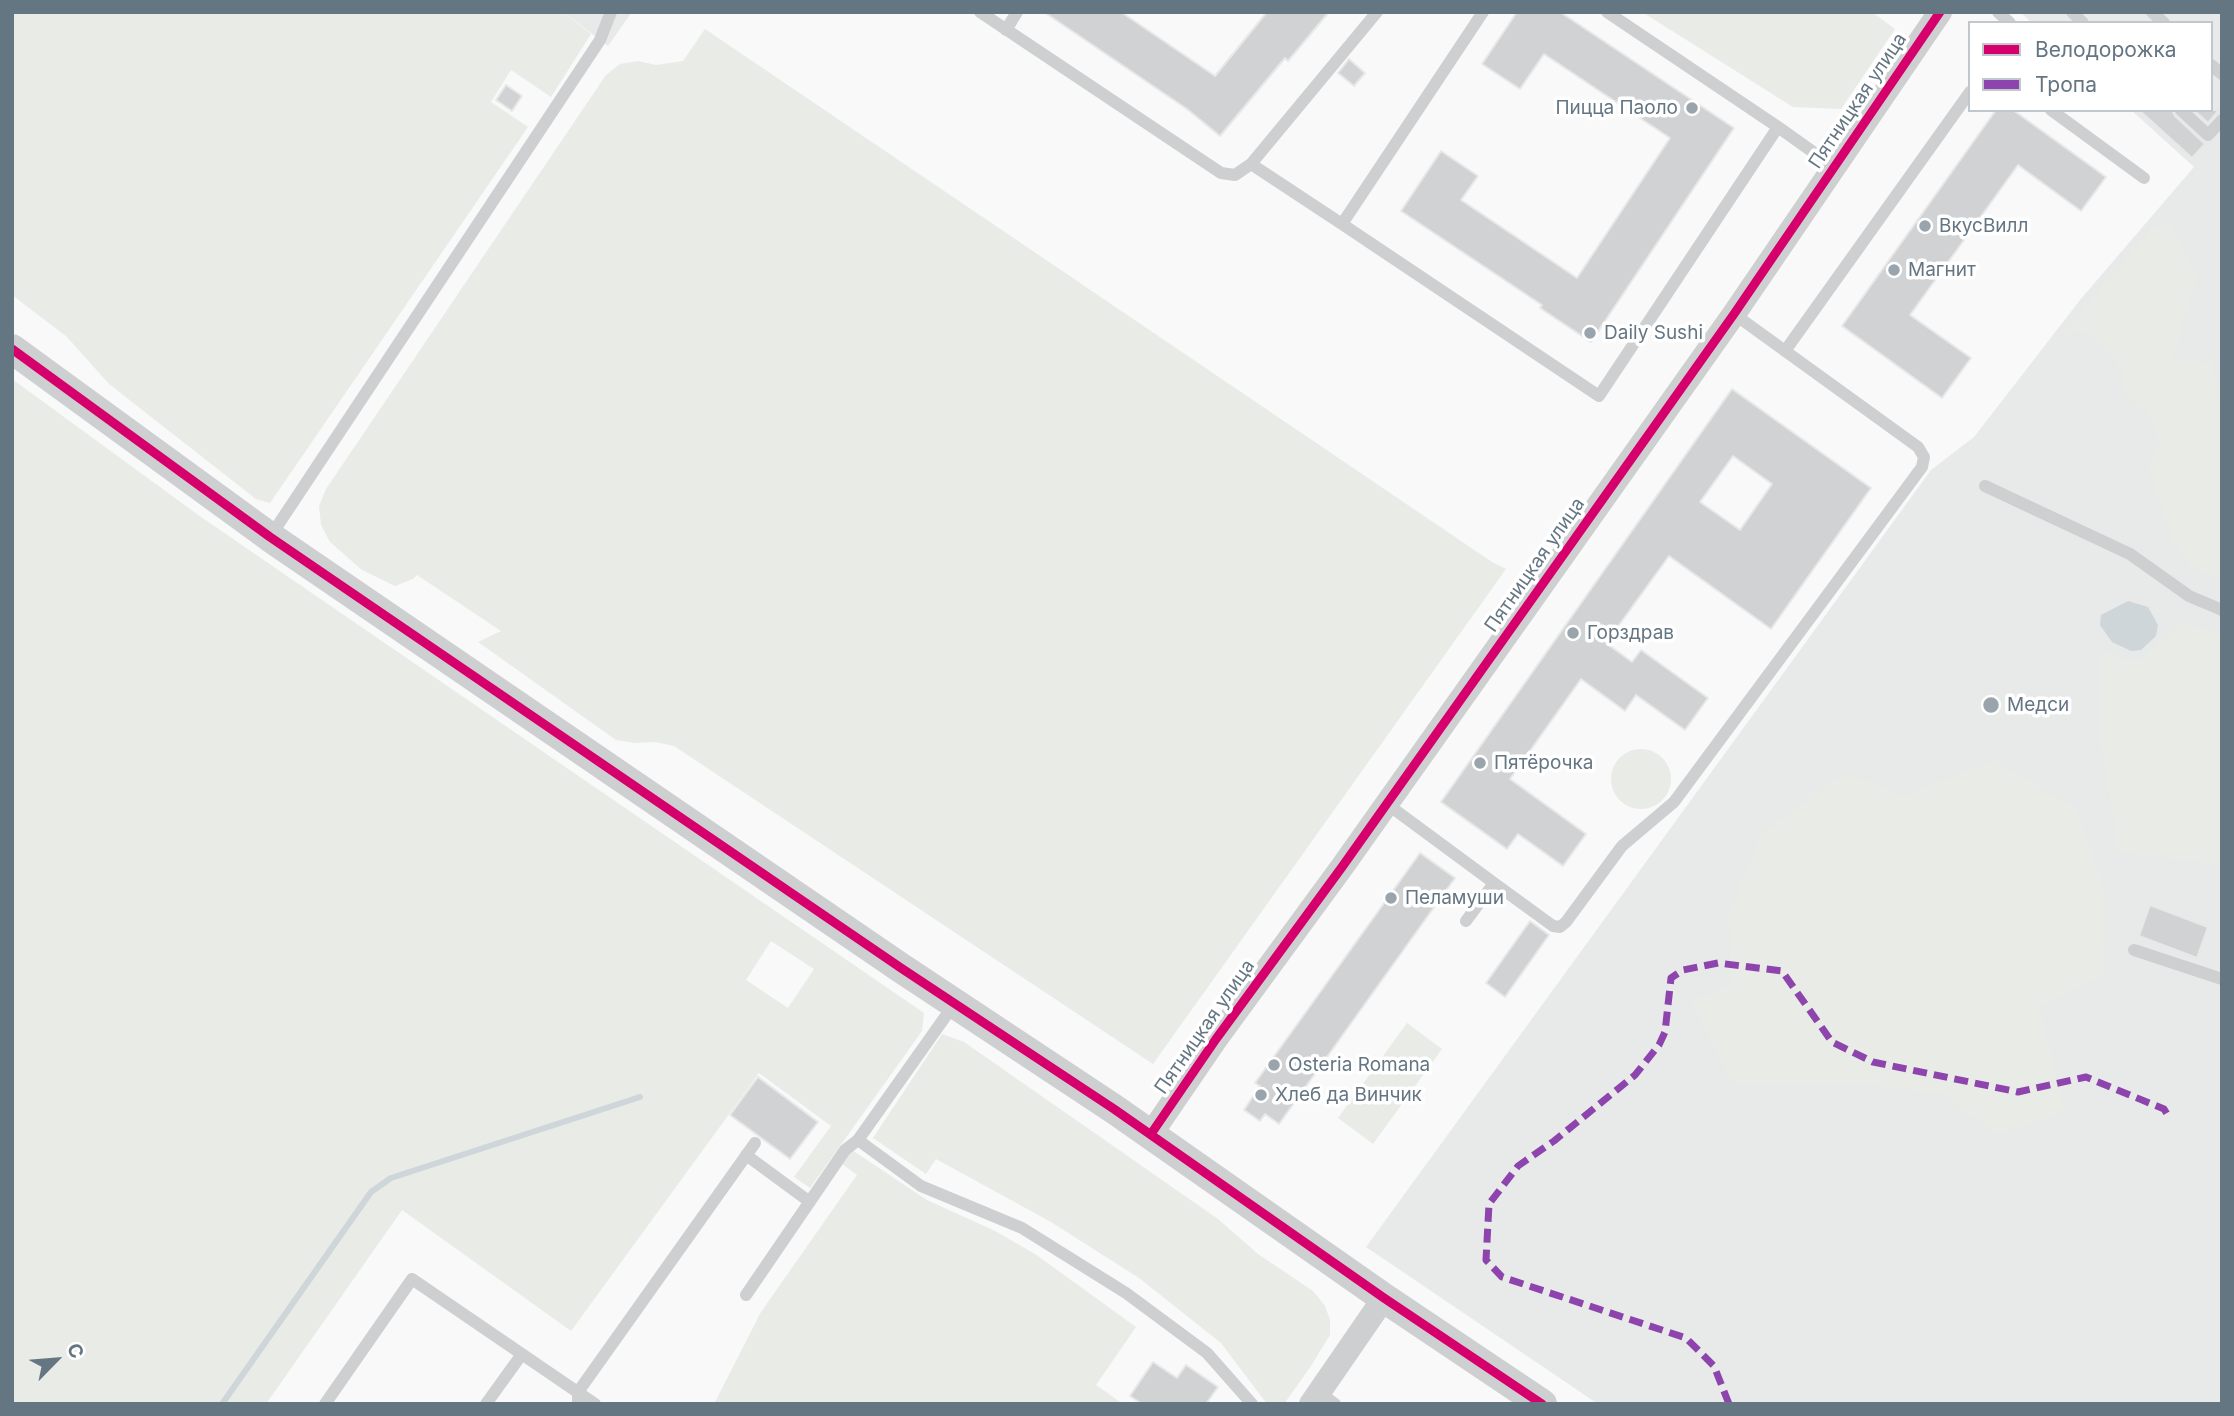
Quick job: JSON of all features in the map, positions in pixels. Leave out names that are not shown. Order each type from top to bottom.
[{"type":"street","name":"Пятницкая улица","points":[[1151,1134],[1734,314],[1940,12]]},
{"type":"street","points":[[12,349],[270,537],[1151,1134],[1384,1298],[1542,1404]]},
{"type":"street","points":[[1322,1400],[1384,1298]]},
{"type":"lane","points":[[270,537],[600,40],[610,12]]},
{"type":"lane","points":[[980,12],[1221,173],[1235,175],[1251,164],[1377,12]]},
{"type":"lane","points":[[1006,30],[1017,12]]},
{"type":"lane","points":[[1342,225],[1483,12]]},
{"type":"lane","points":[[1607,12],[1834,167]]},
{"type":"lane","points":[[1785,351],[1968,95]]},
{"type":"lane","points":[[2054,112],[2144,178]]},
{"type":"lane","points":[[2182,112],[2208,135],[2222,120]]},
{"type":"lane","points":[[1251,164],[1599,396],[1778,127]]},
{"type":"lane","points":[[1387,804],[1543,924],[1560,927],[1622,846],[1674,802],[1922,467],[1924,457],[1918,447],[1734,314]]},
{"type":"lane","points":[[1985,486],[2130,554],[2189,596],[2222,610]]},
{"type":"lane","points":[[1466,921],[1493,883]]},
{"type":"lane","points":[[2134,950],[2222,979]]},
{"type":"lane","points":[[746,1294],[845,1150],[859,1140],[955,1003]]},
{"type":"lane","points":[[859,1140],[921,1186],[1022,1228],[1126,1293],[1207,1353],[1252,1404]]},
{"type":"lane","points":[[578,1398],[755,1143]]},
{"type":"lane","points":[[746,1155],[810,1202]]},
{"type":"lane","points":[[325,1404],[412,1279],[522,1353],[578,1398],[595,1404]]},
{"type":"lane","points":[[486,1404],[522,1353]]},
{"type":"shaded area","points":[[12,12],[563,12],[591,34],[551,97],[511,70],[491,102],[528,127],[270,503],[256,499],[109,384],[67,337],[12,295]]},
{"type":"shaded area","points":[[563,12],[632,12],[608,46]]},
{"type":"shaded area","points":[[1642,12],[1872,12],[1895,29],[1841,109],[1793,107]]},
{"type":"shaded area","name":"Медси","points":[[2020,12],[2222,12],[2222,1404],[1598,1404],[1366,1247],[1931,470],[1974,437],[2080,300],[2194,167],[2133,112],[2213,112],[2213,21],[2030,21]]},
{"type":"shaded area","points":[[705,29],[1506,569],[1153,1064],[674,746],[616,740],[478,642],[501,631],[417,575],[395,586],[362,570],[330,542],[321,525],[319,506],[326,489],[606,75],[620,64],[638,61],[656,65],[683,61]]},
{"type":"shaded area","points":[[2171,222],[2197,275],[2173,358],[2212,363],[2221,411],[2222,581],[2189,565],[2171,538],[2148,464],[2159,444],[2155,423],[2141,407],[2125,395],[2124,375],[2097,340],[2080,330],[2062,334],[2152,228]]},
{"type":"shaded area","points":[[12,379],[201,517],[924,1013],[922,1031],[810,1188],[794,1177],[831,1126],[759,1073],[571,1331],[402,1210],[266,1404],[12,1404]],"holes":[[[771,941],[814,969],[788,1008],[746,980]]]},
{"type":"shaded area","points":[[2128,601],[2148,607],[2158,625],[2156,636],[2141,650],[2131,651],[2112,642],[2100,625],[2101,615]]},
{"type":"shaded area","points":[[2179,623],[2222,634],[2222,865],[2118,852],[2098,721],[2101,651],[2137,662]]},
{"type":"shaded area","points":[[1641,749],[1658,754],[1666,762],[1671,779],[1666,796],[1658,804],[1641,809],[1624,804],[1616,796],[1611,779],[1616,762],[1624,754]]},
{"type":"shaded area","points":[[1995,760],[2076,809],[2105,892],[2104,973],[2039,1007],[2065,1111],[1998,1135],[1940,1093],[1857,1084],[1733,1083],[1692,1001],[1730,985],[1729,912],[1761,834],[1846,772],[1903,796]]},
{"type":"shaded area","points":[[1407,1023],[1442,1049],[1373,1144],[1338,1118]]},
{"type":"shaded area","points":[[942,1034],[964,1042],[1218,1219],[1258,1254],[1313,1291],[1325,1306],[1330,1320],[1330,1335],[1284,1404],[1267,1404],[1221,1343],[1139,1278],[1051,1222],[936,1159],[926,1174],[873,1138]]},
{"type":"shaded area","points":[[852,1150],[927,1200],[995,1231],[1035,1254],[1136,1327],[1096,1385],[1123,1404],[714,1404],[761,1312],[857,1175],[842,1164]]},
{"type":"building","points":[[1044,12],[1121,12],[1215,76],[1267,12],[1329,12],[1288,61],[1285,58],[1220,136],[1187,109]]},
{"type":"building","points":[[1517,12],[1560,12],[1734,128],[1591,342],[1540,308],[1542,305],[1401,211],[1441,151],[1478,176],[1461,200],[1577,278],[1670,138],[1544,54],[1520,89],[1482,64]]},
{"type":"building","points":[[1349,59],[1365,73],[1354,86],[1338,73]]},
{"type":"building","points":[[506,85],[522,96],[512,111],[496,100]]},
{"type":"building","points":[[2219,110],[2208,123],[2196,112]]},
{"type":"building","points":[[1995,112],[2016,112],[2106,177],[2081,211],[2018,165],[1910,315],[1971,358],[1942,398],[1842,326]]},
{"type":"building","points":[[2141,112],[2173,112],[2205,144],[2192,158]]},
{"type":"building","points":[[1732,389],[1871,488],[1771,629],[1669,556],[1606,643],[1632,662],[1641,650],[1708,698],[1685,730],[1636,695],[1625,711],[1581,679],[1510,779],[1586,834],[1563,866],[1518,834],[1507,849],[1441,802]],"holes":[[[1733,456],[1772,484],[1740,530],[1700,502]]]},
{"type":"building","points":[[1420,853],[1455,878],[1279,1124],[1265,1114],[1260,1121],[1244,1110],[1260,1086],[1255,1083]]},
{"type":"building","points":[[2150,905],[2208,927],[2197,958],[2139,936]]},
{"type":"building","points":[[1530,921],[1549,935],[1505,997],[1486,983]]},
{"type":"building","points":[[758,1077],[818,1122],[790,1159],[730,1115]]},
{"type":"building","points":[[1153,1362],[1177,1378],[1186,1365],[1218,1387],[1206,1404],[1142,1404],[1130,1396]]},
{"type":"waterway","points":[[222,1404],[371,1192],[391,1178],[640,1097]]},
{"type":"marked path","points":[[1729,1404],[1714,1366],[1686,1338],[1502,1277],[1486,1260],[1489,1204],[1518,1166],[1554,1141],[1635,1075],[1659,1045],[1665,1032],[1671,978],[1683,970],[1718,963],[1782,971],[1832,1042],[1873,1062],[2018,1092],[2086,1077],[2164,1109],[2167,1114]]},
{"type":"cycle path","points":[[1151,1134],[1734,314],[1940,12]]},
{"type":"cycle path","points":[[12,349],[270,537],[901,968],[1114,1109],[1384,1298],[1542,1404]]},
{"type":"place","name":"Пицца Паоло","points":[[1692,108]]},
{"type":"place","name":"ВкусВилл","points":[[1925,226]]},
{"type":"place","name":"Магнит","points":[[1894,270]]},
{"type":"place","name":"Daily Sushi","points":[[1590,333]]},
{"type":"place","name":"Горздрав","points":[[1573,633]]},
{"type":"place","name":"Медси","points":[[1991,705]]},
{"type":"place","name":"Пятёрочка","points":[[1480,763]]},
{"type":"place","name":"Пеламуши","points":[[1391,898]]},
{"type":"place","name":"Osteria Romana","points":[[1274,1065]]},
{"type":"place","name":"Хлеб да Винчик","points":[[1261,1095]]}]
